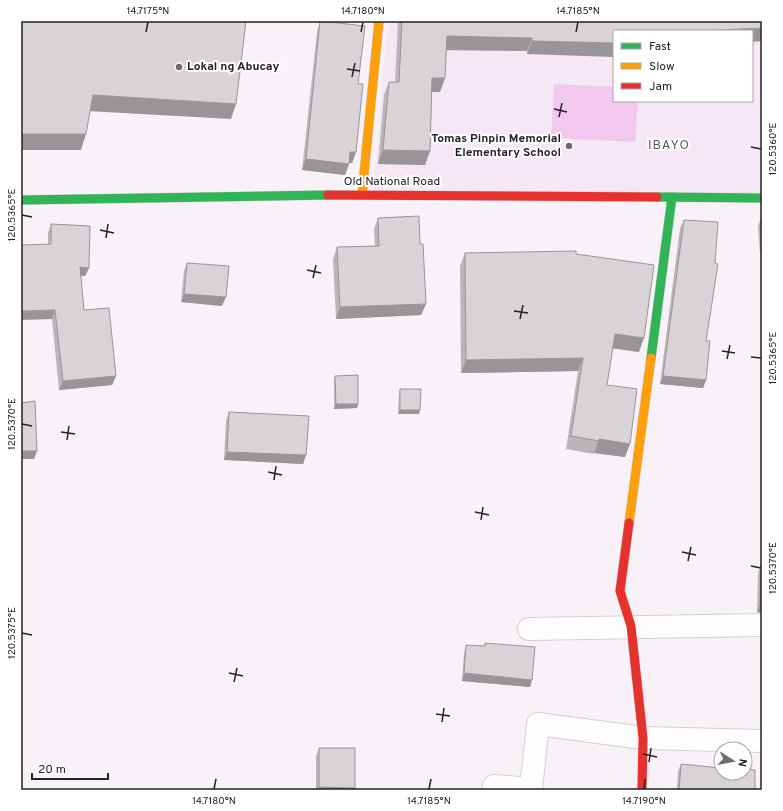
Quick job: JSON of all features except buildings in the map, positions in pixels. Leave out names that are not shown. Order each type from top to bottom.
[{"type":"street","points":[[362,194],[379,21]]},
{"type":"street","name":"Old National Road","points":[[21,200],[362,194],[762,198]]},
{"type":"street","points":[[642,790],[643,738],[632,626],[620,591],[672,197]]},
{"type":"street","points":[[528,629],[762,624]]},
{"type":"street","points":[[493,790],[494,786],[530,789],[538,724],[643,738],[762,741]]},
{"type":"shaded area","name":"Tomas Pinpin Memorial Elementary School","points":[[388,21],[762,21],[762,196],[373,191]]},
{"type":"shaded area","points":[[554,84],[613,87],[613,102],[638,102],[635,142],[551,138]]},
{"type":"traffic: fast","points":[[21,200],[328,195]]},
{"type":"traffic: fast","points":[[657,197],[762,198]]},
{"type":"traffic: fast","points":[[651,358],[672,197]]},
{"type":"traffic: slow","points":[[362,194],[379,21]]},
{"type":"traffic: slow","points":[[629,523],[651,358]]},
{"type":"traffic: jam","points":[[328,195],[657,197]]},
{"type":"traffic: jam","points":[[629,523],[620,591],[631,626],[643,738],[642,790]]},
{"type":"place","name":"Lokal ng Abucay","points":[[179,67]]},
{"type":"place","name":"Tomas Pinpin Memorial Elementary School","points":[[569,146]]},
{"type":"district","name":"IBAYO","points":[[669,146]]}]
